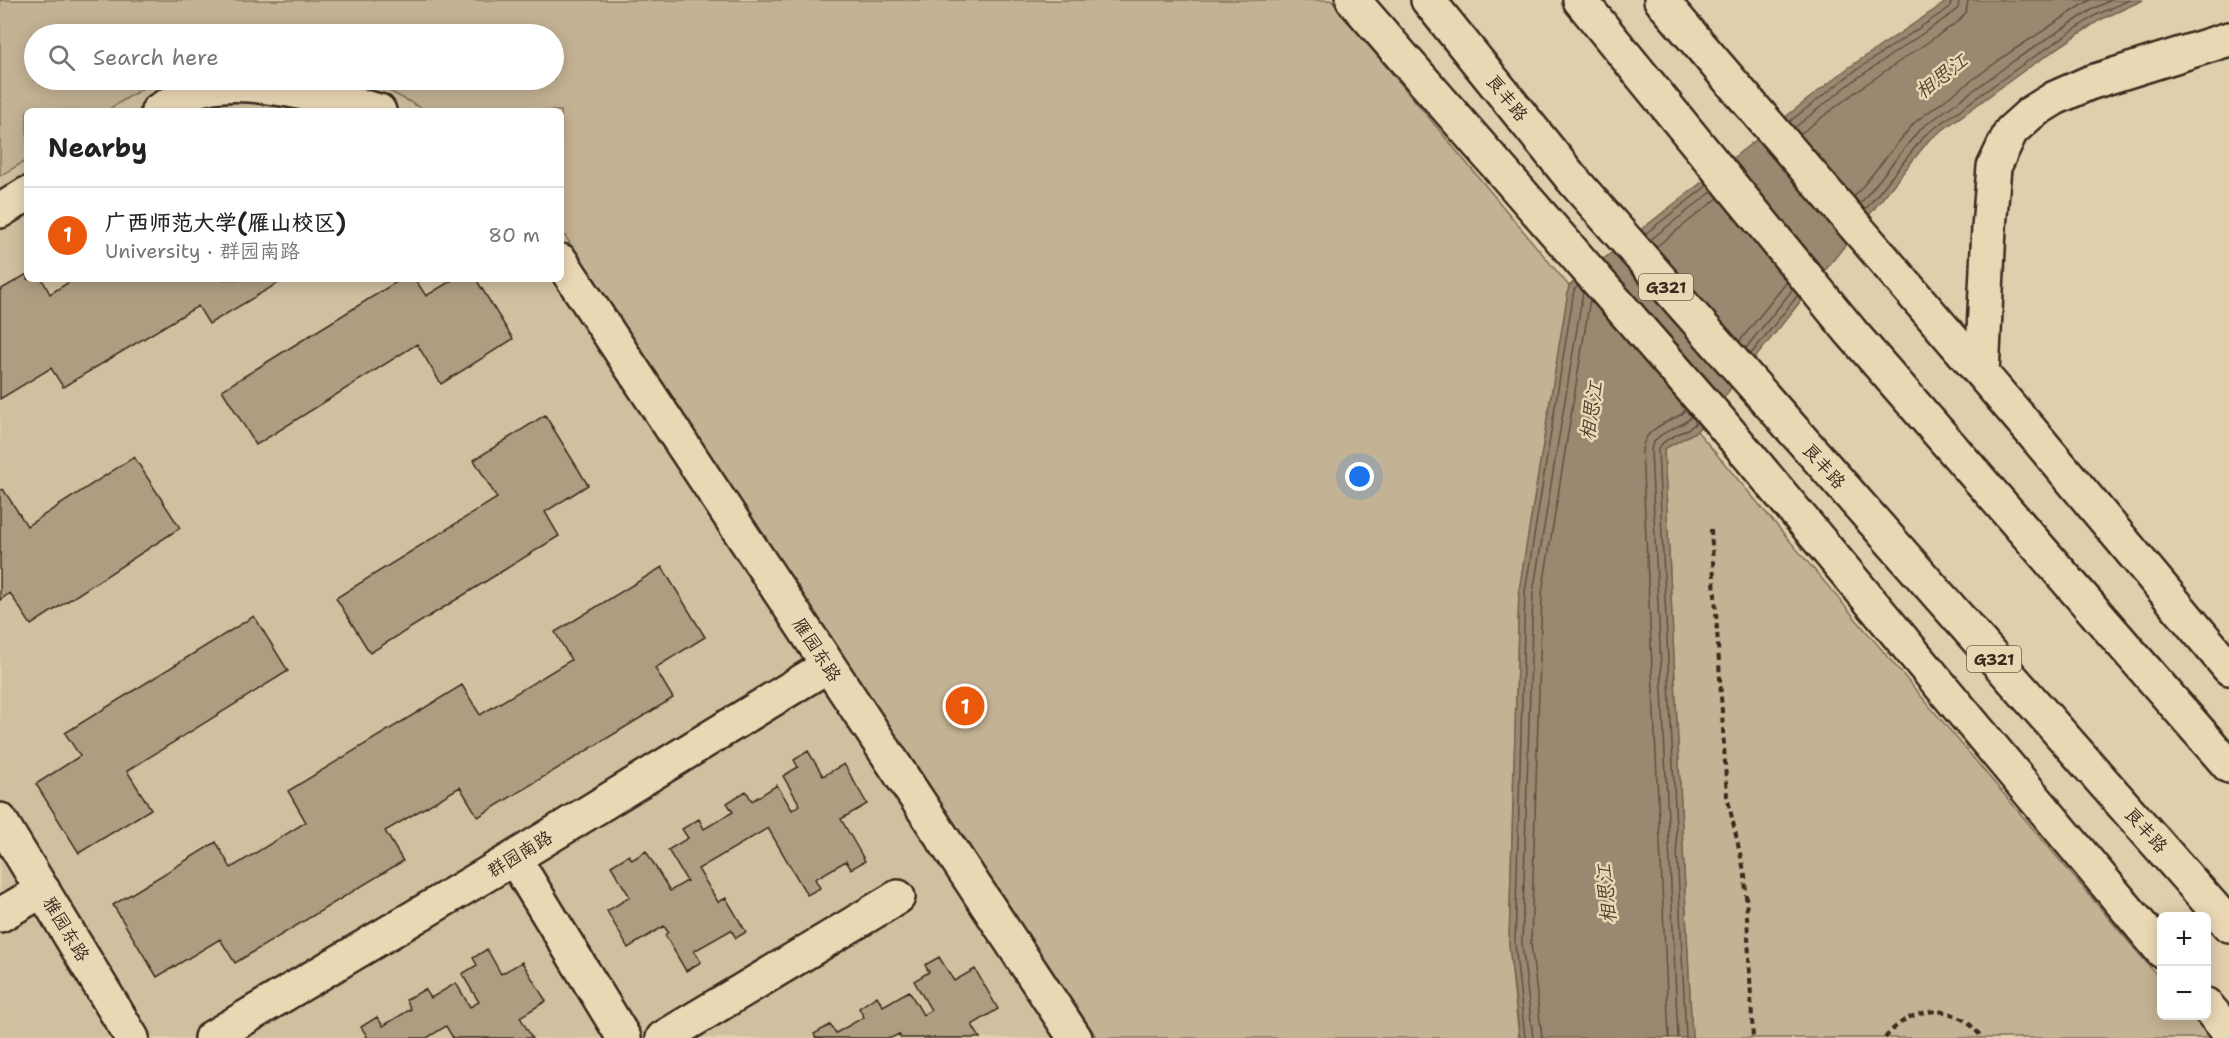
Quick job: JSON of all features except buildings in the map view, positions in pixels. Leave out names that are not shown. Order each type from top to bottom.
[{"type":"main road","points":[[1353,0],[1719,420],[2157,945]]},
{"type":"main road","name":"良丰路","points":[[1428,0],[1573,180],[2229,925]]},
{"type":"main road","points":[[1580,0],[1851,332],[2229,766]]},
{"type":"main road","points":[[1661,0],[1982,374],[2229,668]]},
{"type":"main road","points":[[1982,374],[1989,228],[1995,167],[2011,131],[2031,113],[2055,98],[2089,83],[2229,39]]},
{"type":"main road","points":[[163,108],[196,90]]},
{"type":"main road","points":[[284,90],[366,108]]},
{"type":"main road","points":[[0,211],[24,196]]},
{"type":"main road","name":"雁园东路","points":[[564,266],[1075,1038]]},
{"type":"main road","name":"群园南路","points":[[211,1038],[514,858],[827,666]]},
{"type":"main road","name":"雅园东路","points":[[0,820],[132,1038]]},
{"type":"main road","points":[[514,858],[624,1038]]},
{"type":"main road","points":[[0,915],[43,890]]},
{"type":"main road","points":[[663,1038],[898,897]]},
{"type":"main road","points":[[2211,1011],[2229,1032]]},
{"type":"path","points":[[1711,529],[1727,796],[1744,875],[1753,1038]]},
{"type":"path","points":[[1885,1038],[1891,1030],[1919,1012],[1945,1011],[1974,1026],[1982,1038]]},
{"type":"shaded area","points":[[0,0],[1331,0],[1569,286],[1697,431],[2157,975],[2157,1020],[2195,1020],[2211,1038],[0,1038]]},
{"type":"shaded area","points":[[0,0],[1331,0],[1569,286],[1519,591],[1509,944],[1519,1038],[1097,1038],[564,235],[564,108],[421,108],[387,90],[564,90],[564,24],[24,24],[24,90],[140,90],[111,108],[24,108],[24,162],[0,176]]},
{"type":"shaded area","points":[[1697,431],[2157,975],[2157,1020],[2195,1020],[2211,1038],[1692,1038],[1664,449]]},
{"type":"water","name":"相思江","points":[[1949,0],[2143,0],[2100,20],[2022,72],[1929,140],[1697,431],[1664,449],[1692,1038],[1520,1038],[1509,944],[1519,591],[1569,286],[1848,68]]},
{"type":"place","name":"广西师范大学(雁山校区)","points":[[965,706]]}]
